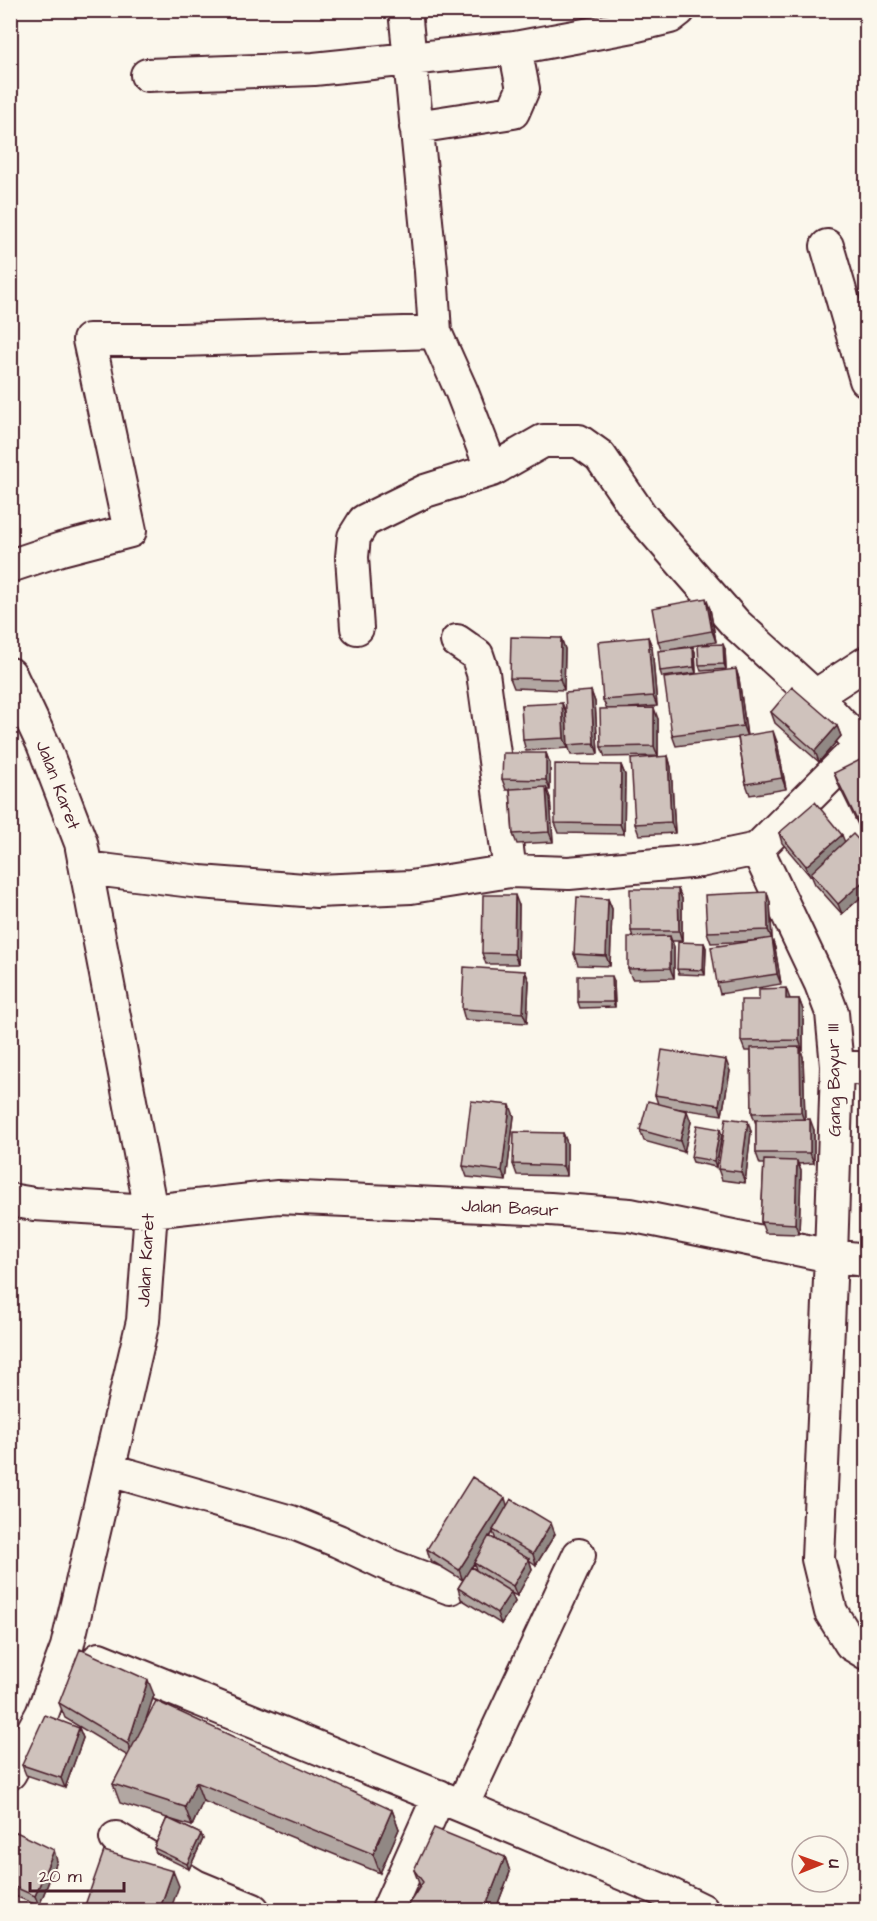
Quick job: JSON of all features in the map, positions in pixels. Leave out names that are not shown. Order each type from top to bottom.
[{"type":"street","points":[[405,10],[435,332],[461,390],[492,470]]},
{"type":"street","points":[[147,75],[314,69],[515,48],[633,26],[670,17],[679,10]]},
{"type":"street","points":[[416,127],[513,112],[523,90],[515,48]]},
{"type":"street","points":[[827,246],[867,380]]},
{"type":"street","points":[[10,567],[61,549],[130,531],[89,340],[180,340],[435,332]]},
{"type":"street","points":[[86,868],[200,882],[317,891],[411,887],[510,871],[569,873],[700,861],[757,849],[864,747],[815,696],[735,623],[641,516],[600,456],[579,441],[543,441],[492,470],[425,491],[364,521],[354,537],[352,557],[357,628]]},
{"type":"street","points":[[457,641],[477,655],[483,673],[510,871]]},
{"type":"street","points":[[815,696],[867,663]]},
{"type":"street","name":"Jalan Karet","points":[[10,674],[43,744],[81,843],[151,1211],[142,1321],[110,1470],[67,1647],[42,1713],[12,1766]]},
{"type":"street","name":"Gang Bayur III","points":[[757,849],[821,984],[852,1068],[831,1256],[818,1559],[831,1612],[851,1644],[867,1653]]},
{"type":"street","name":"Jalan Basur","points":[[10,1200],[34,1204],[151,1211],[278,1197],[562,1210],[630,1215],[831,1256],[867,1260]]},
{"type":"street","points":[[110,1470],[291,1522],[391,1566],[450,1588]]},
{"type":"street","points":[[388,1911],[450,1801],[579,1555]]},
{"type":"street","points":[[67,1647],[450,1801],[659,1889],[702,1911]]},
{"type":"street","points":[[116,1838],[190,1898],[253,1911]]},
{"type":"building","points":[[706,598],[712,631],[658,641],[652,608]]},
{"type":"building","points":[[511,637],[561,638],[560,679],[510,678]]},
{"type":"building","points":[[648,637],[653,696],[603,700],[598,642]]},
{"type":"building","points":[[723,644],[724,664],[699,665],[698,645]]},
{"type":"building","points":[[693,647],[694,667],[660,671],[658,651]]},
{"type":"building","points":[[736,669],[743,726],[672,735],[664,678]]},
{"type":"building","points":[[792,687],[837,726],[815,751],[771,712]]},
{"type":"building","points":[[591,691],[594,743],[568,745],[565,693]]},
{"type":"building","points":[[562,703],[564,738],[523,740],[521,705]]},
{"type":"building","points":[[654,708],[654,746],[601,747],[600,709]]},
{"type":"building","points":[[773,731],[782,778],[746,784],[738,737]]},
{"type":"building","points":[[503,753],[546,753],[546,780],[502,779]]},
{"type":"building","points":[[668,756],[671,822],[635,824],[631,759]]},
{"type":"building","points":[[862,759],[867,769],[867,821],[859,824],[834,773]]},
{"type":"building","points":[[555,764],[621,765],[620,824],[555,823]]},
{"type":"building","points":[[546,787],[549,832],[513,834],[510,789]]},
{"type":"building","points":[[815,802],[842,835],[806,866],[779,833]]},
{"type":"building","points":[[853,834],[867,849],[867,878],[838,904],[811,873]]},
{"type":"building","points":[[630,889],[678,889],[679,931],[631,931]]},
{"type":"building","points":[[767,892],[768,930],[707,932],[705,895]]},
{"type":"building","points":[[483,895],[515,895],[514,954],[482,953]]},
{"type":"building","points":[[577,897],[608,899],[606,956],[574,954]]},
{"type":"building","points":[[670,936],[670,968],[628,969],[628,937]]},
{"type":"building","points":[[772,938],[777,974],[717,983],[711,947]]},
{"type":"building","points":[[678,942],[704,943],[703,970],[677,969]]},
{"type":"building","points":[[464,967],[525,971],[523,1013],[462,1009]]},
{"type":"building","points":[[578,976],[612,976],[613,1002],[578,1002]]},
{"type":"building","points":[[786,988],[786,999],[799,999],[799,1040],[741,1041],[741,1000],[759,1000],[759,989]]},
{"type":"building","points":[[800,1047],[801,1112],[752,1113],[751,1048]]},
{"type":"building","points":[[662,1050],[726,1060],[719,1105],[655,1095]]},
{"type":"building","points":[[471,1101],[510,1105],[502,1171],[463,1166]]},
{"type":"building","points":[[648,1101],[687,1111],[680,1141],[640,1130]]},
{"type":"building","points":[[726,1118],[748,1121],[741,1172],[718,1169]]},
{"type":"building","points":[[810,1119],[810,1153],[756,1153],[756,1120]]},
{"type":"building","points":[[697,1125],[720,1129],[714,1161],[691,1157]]},
{"type":"building","points":[[514,1132],[563,1133],[563,1166],[513,1164]]},
{"type":"building","points":[[764,1160],[797,1161],[795,1224],[761,1222]]},
{"type":"building","points":[[472,1477],[505,1498],[459,1570],[427,1549]]},
{"type":"building","points":[[511,1499],[551,1523],[533,1554],[493,1530]]},
{"type":"building","points":[[489,1536],[529,1559],[513,1586],[474,1563]]},
{"type":"building","points":[[471,1567],[511,1592],[497,1613],[458,1588]]},
{"type":"building","points":[[80,1649],[148,1680],[128,1744],[59,1703]]},
{"type":"building","points":[[156,1701],[392,1810],[373,1854],[196,1782],[185,1807],[113,1784]]},
{"type":"building","points":[[45,1715],[79,1728],[61,1778],[22,1765]]},
{"type":"building","points":[[167,1818],[201,1834],[187,1864],[154,1848]]},
{"type":"building","points":[[434,1828],[505,1857],[484,1911],[404,1911],[423,1882],[414,1870]]},
{"type":"building","points":[[10,1829],[54,1850],[35,1896],[10,1885]]},
{"type":"building","points":[[104,1851],[173,1871],[159,1911],[83,1911]]},
{"type":"building","points":[[10,1906],[21,1911],[10,1911]]}]
